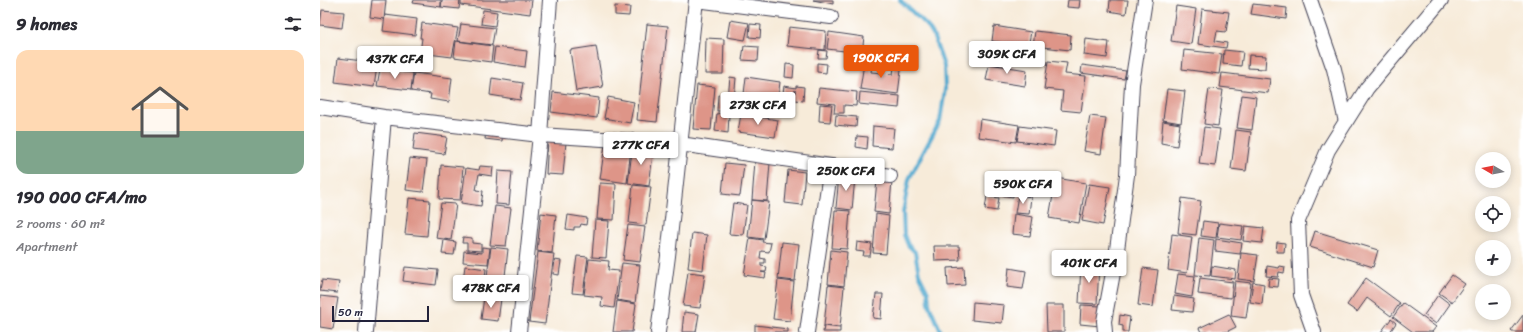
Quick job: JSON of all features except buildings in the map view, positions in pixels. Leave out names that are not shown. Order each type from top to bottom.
[{"type":"street","points":[[519,332],[540,135],[550,0]]},
{"type":"street","points":[[658,332],[668,256],[696,0],[831,17]]},
{"type":"street","points":[[1105,332],[1104,321],[1116,257],[1127,175],[1132,84],[1145,0]]},
{"type":"street","points":[[1310,0],[1334,69],[1346,122]]},
{"type":"street","points":[[1314,332],[1301,295],[1298,221],[1328,150],[1367,88],[1441,0]]},
{"type":"street","points":[[320,107],[384,117],[540,135],[680,144],[890,176]]},
{"type":"street","points":[[366,332],[384,117]]},
{"type":"street","points":[[807,332],[831,166]]},
{"type":"waterway","points":[[900,0],[928,27],[933,35],[944,66],[945,89],[940,121],[909,179],[903,212],[904,235],[908,245],[915,252],[919,274],[928,292],[929,304],[941,332]]}]
